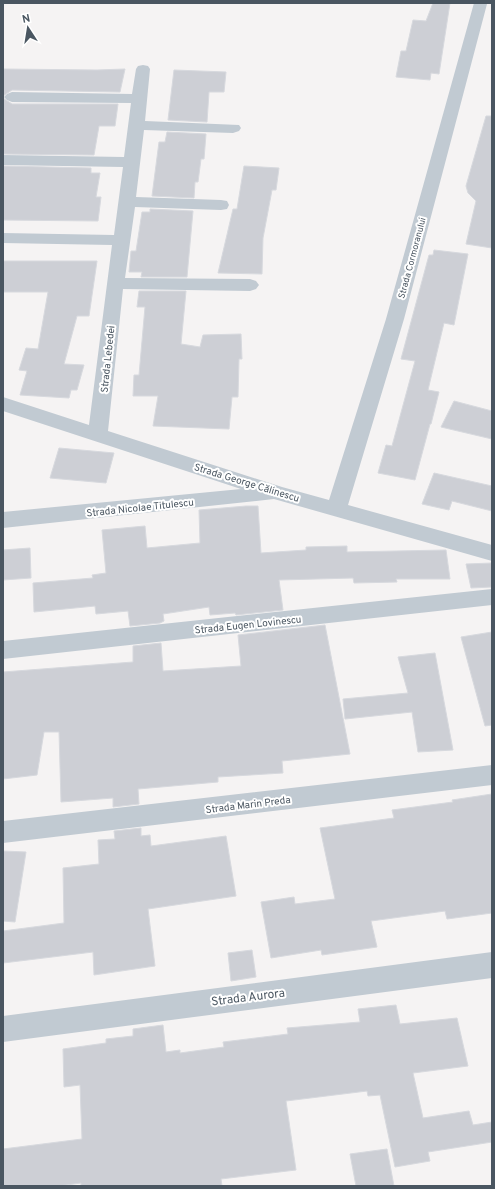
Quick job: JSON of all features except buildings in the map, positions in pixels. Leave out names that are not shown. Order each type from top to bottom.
[{"type":"street","name":"Strada Cormoranului","points":[[336,509],[395,319],[480,4]]},
{"type":"street","name":"Strada Lebedei","points":[[98,434],[115,283],[128,202],[142,69]]},
{"type":"street","points":[[12,97],[140,99]]},
{"type":"street","points":[[136,125],[233,128]]},
{"type":"street","points":[[3,160],[132,162]]},
{"type":"street","points":[[128,202],[221,205]]},
{"type":"street","points":[[3,238],[122,240]]},
{"type":"street","points":[[115,283],[250,285]]},
{"type":"street","name":"Strada George Călinescu","points":[[3,404],[278,493],[492,554]]},
{"type":"street","name":"Strada Nicolae Titulescu","points":[[3,520],[278,493]]},
{"type":"street","name":"Strada Eugen Lovinescu","points":[[3,650],[492,597]]},
{"type":"street","name":"Strada Marin Preda","points":[[3,832],[492,775]]},
{"type":"street","name":"Strada Aurora","points":[[3,1029],[492,965]]}]
